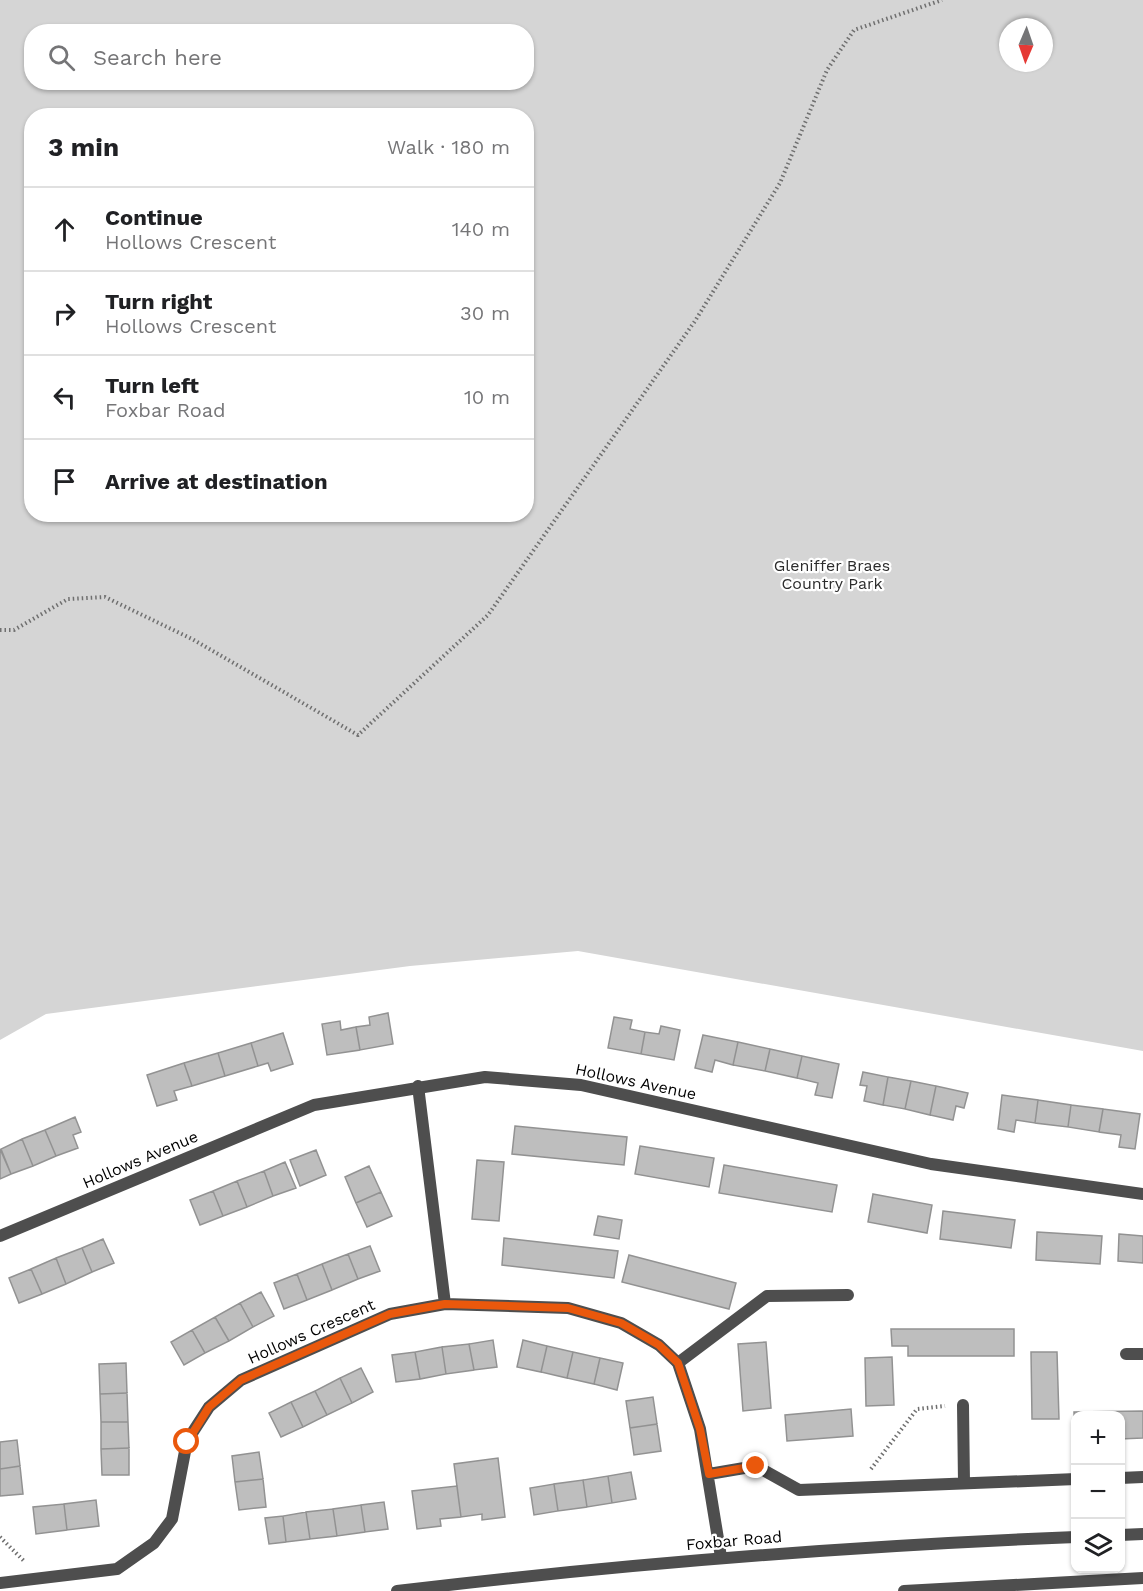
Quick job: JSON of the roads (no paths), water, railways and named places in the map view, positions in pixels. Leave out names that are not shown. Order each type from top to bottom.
[{"type":"street","name":"Hollows Avenue","points":[[0,1236],[314,1105],[418,1086],[484,1077],[581,1085],[931,1164],[1143,1194]]},
{"type":"street","points":[[418,1086],[445,1304]]},
{"type":"street","points":[[678,1363],[767,1296],[848,1295]]},
{"type":"street","name":"Hollows Crescent","points":[[0,1583],[117,1569],[154,1543],[172,1519],[187,1442],[209,1407],[241,1380],[390,1314],[445,1304],[568,1308],[621,1323],[659,1345],[678,1363],[700,1429],[721,1557]]},
{"type":"street","points":[[1126,1354],[1143,1354]]},
{"type":"street","points":[[963,1405],[964,1483]]},
{"type":"street","points":[[709,1474],[756,1466],[799,1490],[1071,1479]]},
{"type":"street","points":[[1125,1478],[1143,1477]]},
{"type":"street","points":[[1125,1535],[1143,1534]]},
{"type":"street","name":"Foxbar Road","points":[[397,1591],[548,1573],[721,1557],[1071,1537]]},
{"type":"street","points":[[904,1591],[1143,1578]]},
{"type":"park label","name":"Gleniffer Braes Country Park","points":[[832,574]]}]
